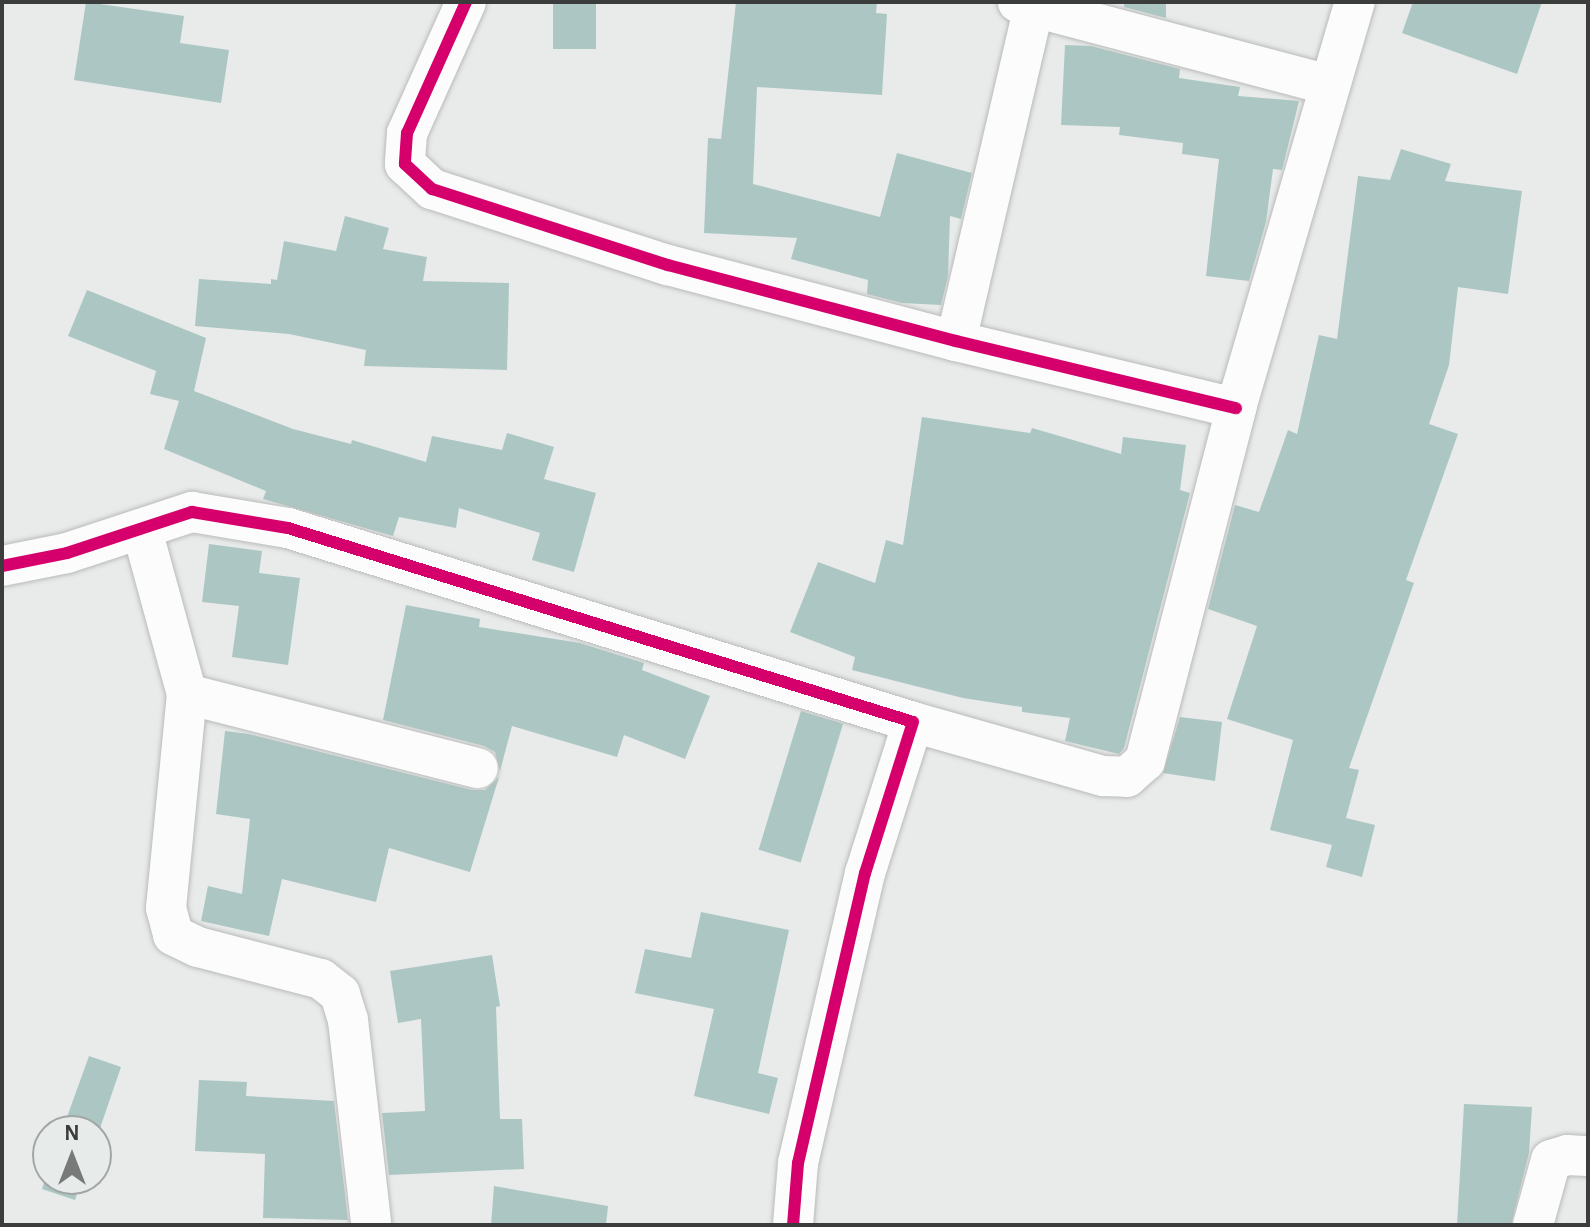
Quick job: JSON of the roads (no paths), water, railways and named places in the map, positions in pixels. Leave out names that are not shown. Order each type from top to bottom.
[{"type":"street","points":[[466,2],[407,133],[405,164],[432,189],[668,265],[956,341],[1236,408]]},
{"type":"street","points":[[2,566],[67,553],[192,512],[288,528],[913,722],[1103,776],[1127,777],[1145,761],[1236,408],[1355,2]]},
{"type":"street","points":[[956,341],[1026,5],[1330,85]]},
{"type":"street","points":[[142,530],[187,694],[166,908],[173,935],[198,947],[321,979],[340,994],[348,1020],[371,1223]]},
{"type":"street","points":[[187,694],[478,768]]},
{"type":"street","points":[[793,1225],[798,1163],[865,873],[913,722]]},
{"type":"street","points":[[1533,1225],[1551,1160],[1567,1155],[1588,1156]]}]
